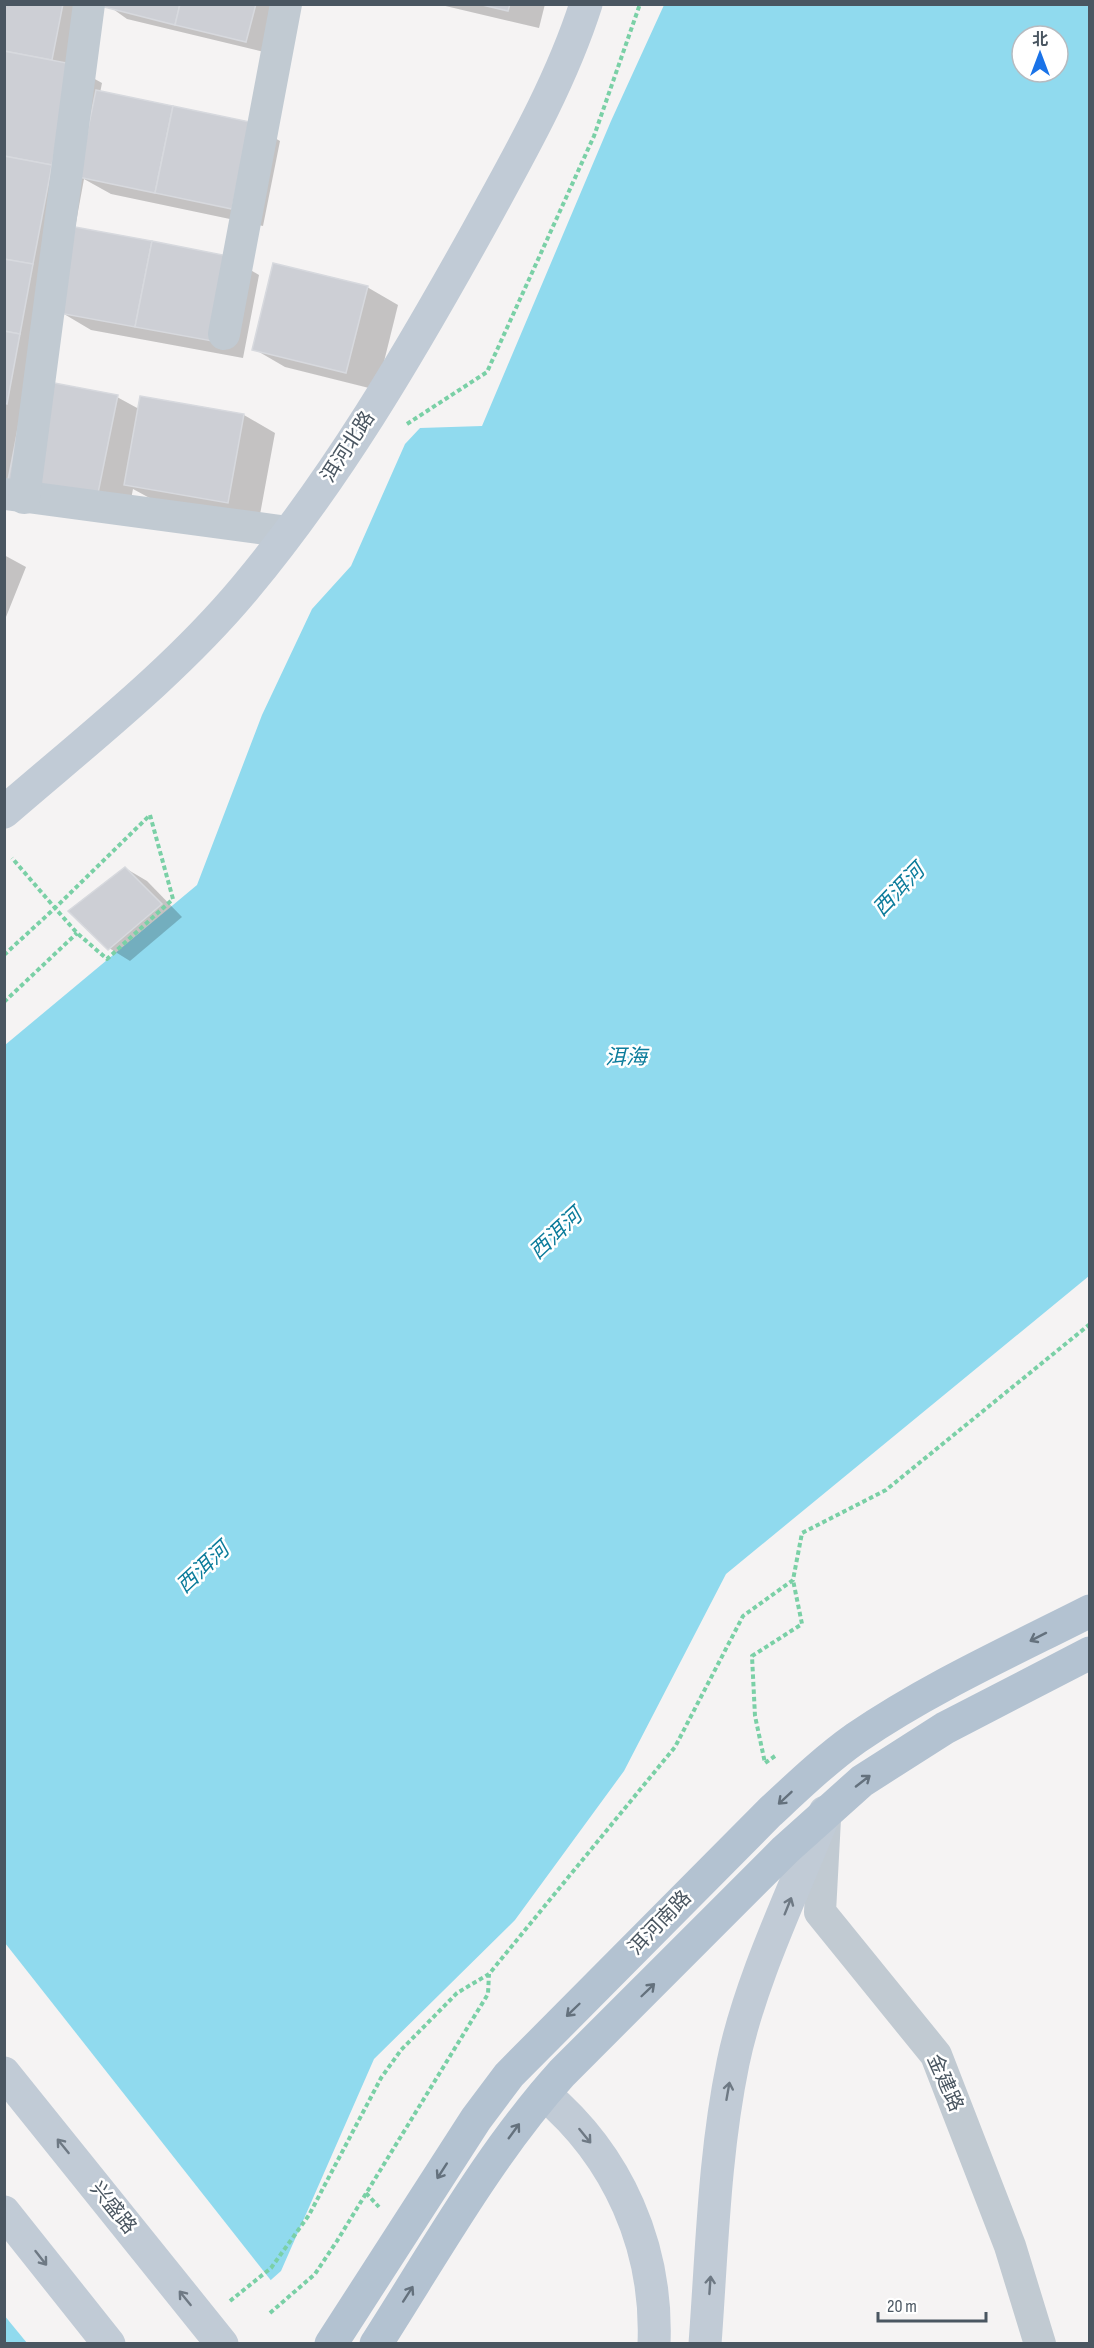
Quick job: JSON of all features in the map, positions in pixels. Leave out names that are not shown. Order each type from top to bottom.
[{"type":"main road","name":"洱河南路","points":[[331,2343],[476,2119],[512,2072],[769,1813],[839,1751],[892,1716],[1089,1611]]},
{"type":"main road","name":"洱河南路","points":[[376,2343],[499,2152],[544,2094],[825,1812],[862,1781],[912,1748],[1089,1653]]},
{"type":"main road","points":[[512,2072],[544,2094]]},
{"type":"street","points":[[90,4],[14,496],[288,532]]},
{"type":"street","points":[[224,334],[286,4]]},
{"type":"street","name":"洱河北路","points":[[4,812],[157,679],[244,589],[331,476],[431,315],[531,134],[586,4]]},
{"type":"street","points":[[705,2343],[721,2132],[734,2061],[750,2005],[825,1812]]},
{"type":"street","name":"金建路","points":[[825,1812],[820,1912],[936,2055],[1010,2246],[1040,2343]]},
{"type":"street","name":"兴盛路","points":[[4,2073],[222,2343]]},
{"type":"street","points":[[544,2094],[574,2122],[603,2159],[631,2212],[642,2238],[651,2277],[654,2343]]},
{"type":"street","points":[[4,2212],[109,2343]]},
{"type":"path","points":[[407,424],[487,372],[594,136],[640,4]]},
{"type":"path","points":[[4,955],[56,908],[150,815],[173,899],[107,959],[77,933],[56,908],[12,858]]},
{"type":"path","points":[[4,1002],[77,933]]},
{"type":"path","points":[[784,1750],[765,1763],[755,1716],[752,1656],[802,1624],[793,1580],[802,1533],[886,1490],[1089,1324]]},
{"type":"path","points":[[228,2302],[271,2268],[309,2215],[381,2078],[401,2050],[457,1993],[489,1974],[675,1747],[743,1616],[793,1580]]},
{"type":"path","points":[[270,2313],[315,2274],[337,2241],[488,1994],[489,1974]]},
{"type":"water","name":"洱海","points":[[664,5],[1089,5],[1089,1276],[726,1574],[624,1771],[515,1920],[374,2059],[281,2271],[200,2343],[5,2344],[5,1045],[197,885],[262,715],[312,609],[351,566],[405,444],[420,428],[482,426],[611,121]]},
{"type":"pier","points":[[5,1943],[273,2283],[205,2344],[27,2343],[4,2315]]},
{"type":"building","points":[[4,4],[63,4],[52,60],[4,51]]},
{"type":"building","points":[[105,4],[180,4],[175,25],[104,7]]},
{"type":"building","points":[[180,4],[256,4],[246,42],[175,25]]},
{"type":"building","points":[[478,4],[510,4],[508,11]]},
{"type":"building","points":[[4,51],[72,64],[52,165],[4,156]]},
{"type":"building","points":[[96,90],[173,106],[155,193],[78,177]]},
{"type":"building","points":[[173,106],[250,122],[232,209],[155,193]]},
{"type":"building","points":[[4,156],[52,165],[33,264],[4,259]]},
{"type":"building","points":[[75,227],[152,241],[135,327],[59,313]]},
{"type":"building","points":[[152,241],[228,256],[212,341],[135,327]]},
{"type":"building","points":[[4,259],[33,264],[20,334],[4,331]]},
{"type":"building","points":[[273,263],[368,286],[346,373],[252,350]]},
{"type":"building","points":[[4,331],[20,334],[7,404],[4,403]]},
{"type":"building","points":[[28,378],[118,395],[97,498],[8,480]]},
{"type":"building","points":[[140,396],[244,414],[228,503],[124,485]]},
{"type":"building","points":[[125,867],[162,904],[108,950],[68,911]]},
{"type":"water label","name":"西洱河","points":[[899,890]]},
{"type":"water label","name":"西洱河","points":[[556,1234]]},
{"type":"water label","name":"西洱河","points":[[203,1568]]}]
